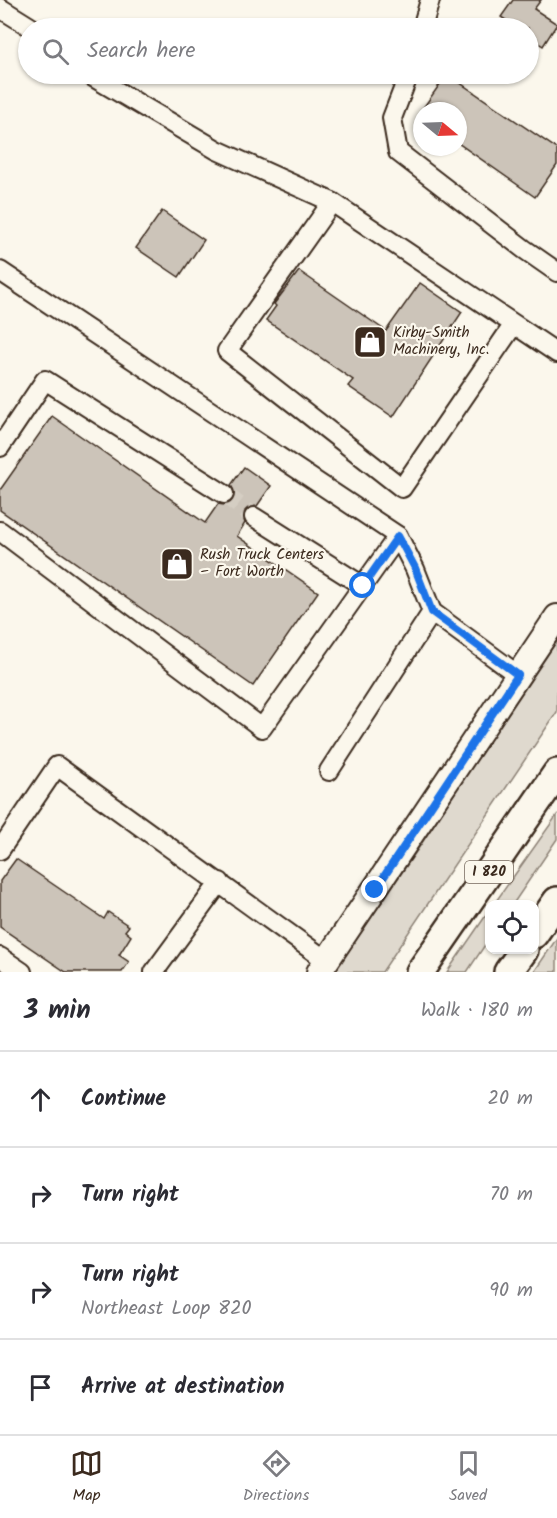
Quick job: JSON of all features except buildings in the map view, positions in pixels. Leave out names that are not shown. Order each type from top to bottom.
[{"type":"highway","name":"I 820","points":[[420,972],[557,772]]},
{"type":"highway","points":[[539,927],[557,901]]},
{"type":"highway","points":[[508,972],[521,954]]},
{"type":"main road","points":[[323,966],[557,617]]},
{"type":"lane","points":[[425,18],[430,0]]},
{"type":"lane","points":[[0,8],[18,19]]},
{"type":"lane","points":[[105,84],[217,150],[332,202],[557,353]]},
{"type":"lane","points":[[405,84],[392,118],[398,152],[557,272]]},
{"type":"lane","points":[[332,202],[227,351],[402,488],[514,324]]},
{"type":"lane","points":[[0,271],[398,536],[415,568],[432,612],[518,675]]},
{"type":"lane","points":[[0,447],[45,380],[224,494]]},
{"type":"lane","points":[[254,517],[363,586]]},
{"type":"lane","points":[[0,531],[262,728],[398,536]]},
{"type":"lane","points":[[329,771],[432,612]]},
{"type":"lane","points":[[0,850],[57,766],[220,882],[323,966]]},
{"type":"lane","points":[[154,972],[220,882]]},
{"type":"lane","points":[[0,957],[22,972]]},
{"type":"shaded area","points":[[557,635],[557,712],[382,972],[334,972],[418,849]]},
{"type":"shaded area","points":[[557,815],[557,839],[516,900],[497,900]]},
{"type":"shaded area","points":[[485,917],[485,945],[467,972],[447,972]]},
{"type":"shaded area","points":[[557,938],[557,972],[534,972]]},
{"type":"tunnel","points":[[224,494],[254,517]]},
{"type":"place","name":"Kirby-Smith Machinery, Inc.","points":[[370,342]]},
{"type":"place","name":"Rush Truck Centers – Fort Worth","points":[[177,564]]},
{"type":"route","points":[[363,586],[398,536],[415,568],[432,612],[518,675],[375,890]]}]
